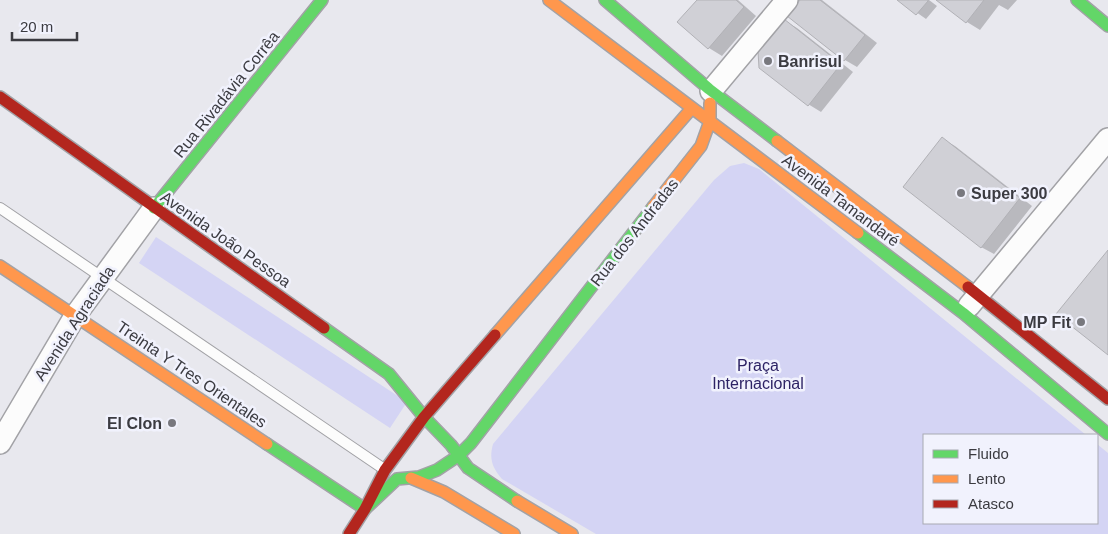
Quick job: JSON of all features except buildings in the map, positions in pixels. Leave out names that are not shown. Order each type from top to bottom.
[{"type":"street","name":"Rua Rivadávia Corrêa","points":[[154,208],[322,0]]},
{"type":"street","name":"Avenida Tamandaré","points":[[549,0],[963,313],[1108,434]]},
{"type":"street","name":"Avenida Tamandaré","points":[[605,0],[711,91],[978,295],[1108,399]]},
{"type":"street","points":[[711,91],[787,0]]},
{"type":"street","points":[[1077,0],[1108,26]]},
{"type":"street","name":"Rua dos Andradas","points":[[411,478],[437,470],[458,456],[471,443],[668,190],[701,146],[710,121],[711,91]]},
{"type":"street","name":"Avenida João Pessoa","points":[[0,96],[154,208],[389,374],[424,417]]},
{"type":"street","name":"Rua dos Andradas","points":[[365,509],[385,470],[424,417],[692,108]]},
{"type":"street","points":[[963,313],[1108,139]]},
{"type":"street","name":"Avenida Agraciada","points":[[0,443],[75,316],[154,208]]},
{"type":"street","name":"Treinta Y Tres Orientales","points":[[0,266],[365,509]]},
{"type":"street","points":[[424,417],[468,468],[481,479],[572,534]]},
{"type":"street","points":[[407,440],[426,433],[440,434]]},
{"type":"street","points":[[396,455],[394,472],[397,479]]},
{"type":"street","points":[[350,534],[365,509],[397,479],[411,478],[444,492],[514,534]]},
{"type":"lane","points":[[0,208],[385,470]]},
{"type":"green space","name":"Praça Internacional","points":[[744,163],[759,169],[1085,434],[923,434],[923,524],[1098,524],[1098,445],[1108,453],[1108,534],[596,534],[502,479],[492,463],[493,444],[714,180],[730,166]]},
{"type":"green space","points":[[156,237],[407,402],[390,428],[139,263]]},
{"type":"traffic: fast","points":[[154,208],[322,0]]},
{"type":"traffic: fast","points":[[605,0],[709,89],[777,141]]},
{"type":"traffic: fast","points":[[1077,0],[1108,26]]},
{"type":"traffic: fast","points":[[365,509],[397,479],[419,477],[437,470],[458,456],[471,443],[653,207]]},
{"type":"traffic: fast","points":[[858,233],[963,313],[1108,434]]},
{"type":"traffic: fast","points":[[324,328],[389,374],[424,417],[451,445],[468,468],[517,501]]},
{"type":"traffic: fast","points":[[267,444],[365,509]]},
{"type":"traffic: slow","points":[[549,0],[858,233]]},
{"type":"traffic: slow","points":[[653,207],[701,146],[710,121],[710,103]]},
{"type":"traffic: slow","points":[[495,335],[692,108]]},
{"type":"traffic: slow","points":[[777,141],[968,287]]},
{"type":"traffic: slow","points":[[0,266],[267,444]]},
{"type":"traffic: slow","points":[[411,478],[444,492],[514,534]]},
{"type":"traffic: slow","points":[[517,501],[572,534]]},
{"type":"traffic: jam","points":[[0,97],[324,328]]},
{"type":"traffic: jam","points":[[968,287],[1108,399]]},
{"type":"traffic: jam","points":[[349,534],[365,509],[385,470],[424,417],[495,335]]},
{"type":"place","name":"Banrisul","points":[[768,61]]},
{"type":"place","name":"Super 300","points":[[961,193]]},
{"type":"place","name":"MP Fit","points":[[1081,322]]},
{"type":"place","name":"El Clon","points":[[172,423]]}]
